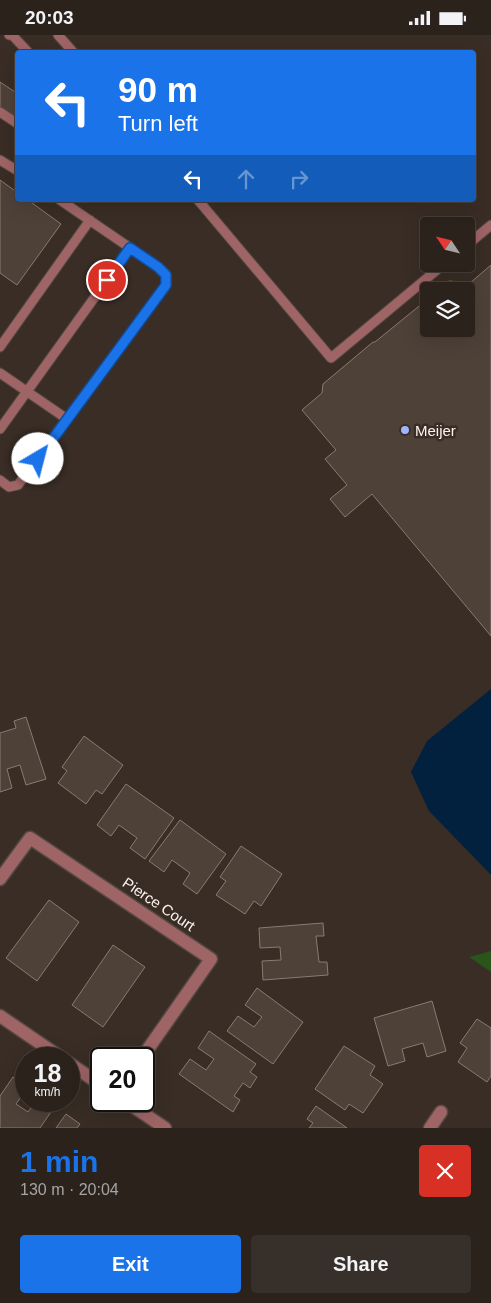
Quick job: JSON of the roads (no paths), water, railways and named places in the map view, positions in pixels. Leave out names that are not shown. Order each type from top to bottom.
[{"type":"street","name":"Pierce Court","points":[[0,879],[30,838],[211,959],[149,1047]]},
{"type":"street","points":[[0,1015],[46,1047]]},
{"type":"street","points":[[141,1112],[165,1128]]},
{"type":"street","points":[[430,1128],[441,1112]]},
{"type":"lane","points":[[9,35],[26,50]]},
{"type":"lane","points":[[58,35],[71,50]]},
{"type":"lane","points":[[0,112],[15,122]]},
{"type":"lane","points":[[0,159],[15,169]]},
{"type":"lane","points":[[0,481],[8,487],[18,485],[166,285],[166,275],[158,267],[63,202]]},
{"type":"lane","points":[[200,202],[331,358],[433,273]]},
{"type":"lane","points":[[0,347],[90,220]]},
{"type":"lane","points":[[475,238],[491,225]]},
{"type":"lane","points":[[0,429],[130,248]]},
{"type":"lane","points":[[0,373],[67,419]]},
{"type":"water","points":[[491,689],[491,875],[429,811],[411,772],[427,741]]},
{"type":"place","name":"Meijer","points":[[405,430]]}]
